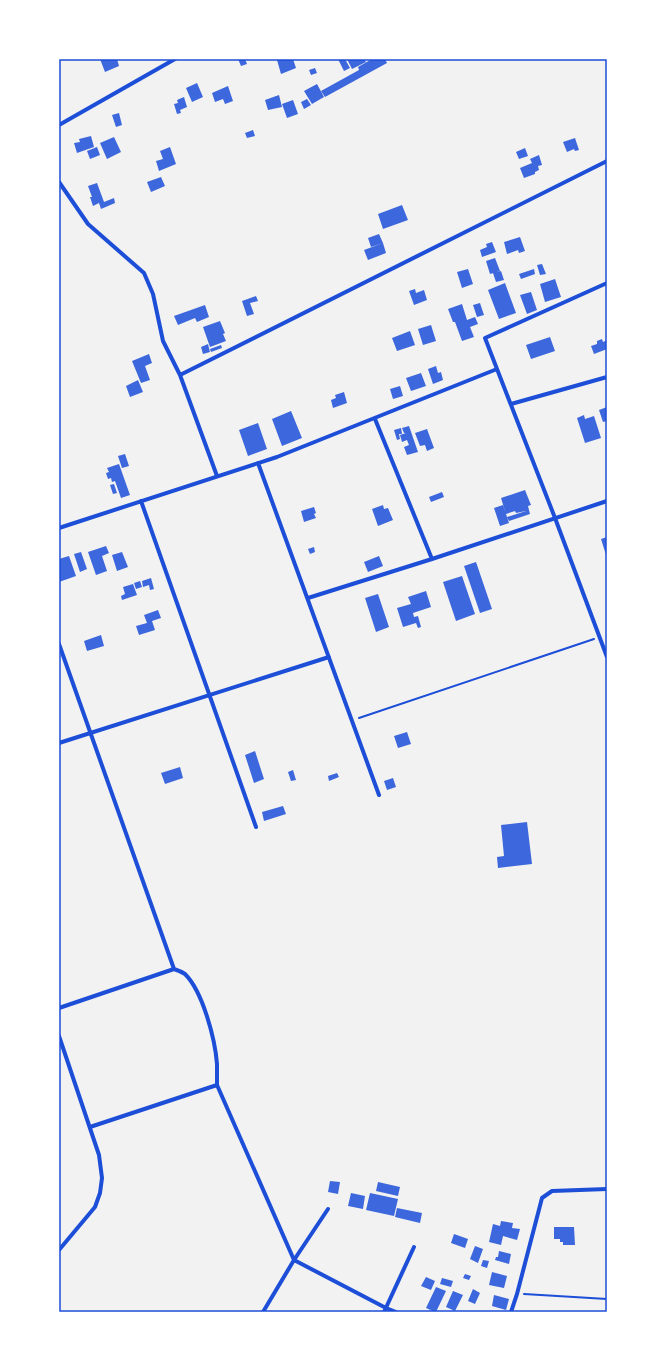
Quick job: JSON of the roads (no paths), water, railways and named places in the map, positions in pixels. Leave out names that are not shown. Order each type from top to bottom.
[{"type":"street","points":[[59,126],[175,59]]},
{"type":"street","points":[[180,375],[607,161]]},
{"type":"street","points":[[59,182],[88,224],[144,273],[153,294],[163,341],[180,375],[217,476]]},
{"type":"street","points":[[607,283],[485,338],[607,657]]},
{"type":"street","points":[[59,528],[277,457],[497,369]]},
{"type":"street","points":[[511,404],[607,377]]},
{"type":"street","points":[[375,419],[432,559]]},
{"type":"street","points":[[258,463],[380,795]]},
{"type":"street","points":[[141,501],[256,827]]},
{"type":"street","points":[[308,598],[607,501]]},
{"type":"street","points":[[59,644],[174,969]]},
{"type":"street","points":[[59,743],[329,657]]},
{"type":"street","points":[[59,1008],[174,969],[184,973],[196,989],[205,1010],[217,1063],[216,1086],[294,1260],[385,1310],[396,1312]]},
{"type":"street","points":[[59,1036],[90,1127],[98,1155],[102,1178],[100,1193],[95,1207],[59,1250]]},
{"type":"street","points":[[90,1127],[216,1086]]},
{"type":"street","points":[[511,1312],[542,1198],[552,1191],[607,1189]]},
{"type":"street","points":[[263,1312],[294,1260],[328,1209]]},
{"type":"street","points":[[385,1310],[414,1247]]}]
